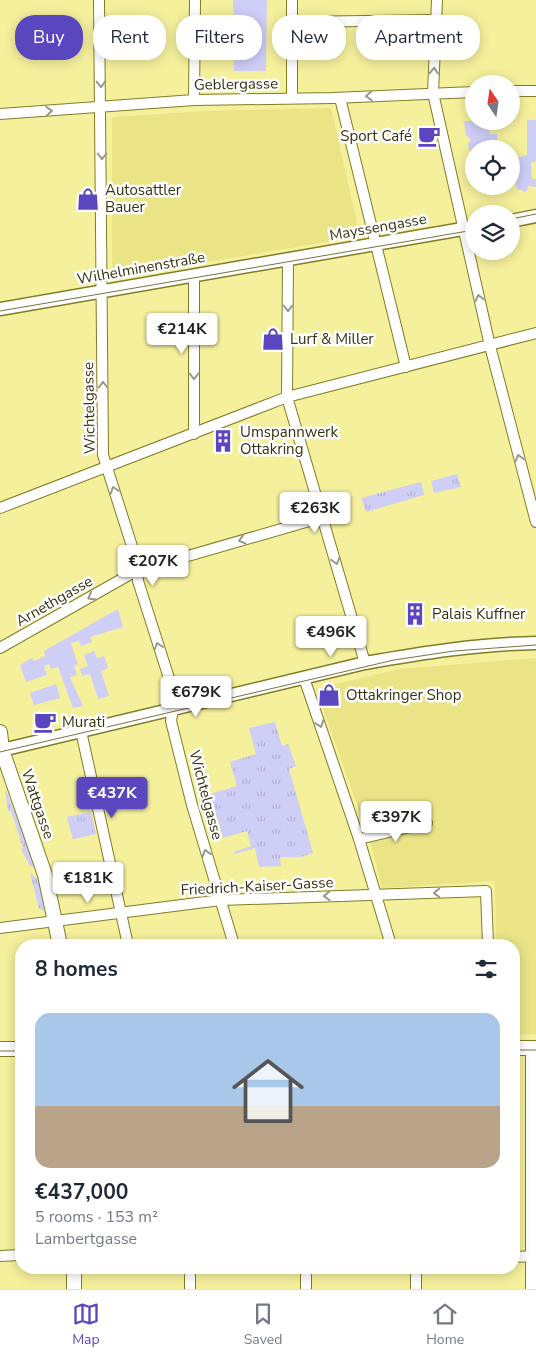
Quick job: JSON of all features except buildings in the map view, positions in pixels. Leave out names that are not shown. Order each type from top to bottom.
[{"type":"main road","name":"Wattgasse","points":[[0,732],[1,750],[30,828],[56,921],[59,939]]},
{"type":"main road","points":[[520,1048],[533,1048]]},
{"type":"main road","points":[[0,1049],[15,1049]]},
{"type":"main road","points":[[74,1274],[74,1289]]},
{"type":"street","name":"Wichtelgasse","points":[[100,0],[103,455],[138,562],[136,572],[175,698],[171,721],[206,855],[232,939]]},
{"type":"street","points":[[194,100],[195,0]]},
{"type":"street","points":[[292,0],[292,15]]},
{"type":"street","points":[[436,15],[437,0]]},
{"type":"street","points":[[292,60],[292,98]]},
{"type":"street","points":[[434,60],[433,93],[465,216]]},
{"type":"street","points":[[520,91],[536,91]]},
{"type":"street","name":"Geblergasse","points":[[0,114],[194,100],[340,98],[465,92]]},
{"type":"street","points":[[340,98],[372,235],[377,244],[406,367]]},
{"type":"street","points":[[520,219],[536,216]]},
{"type":"street","name":"Mayssengasse","points":[[288,259],[465,229]]},
{"type":"street","points":[[288,259],[287,397],[365,664]]},
{"type":"street","name":"Wilhelminenstraße","points":[[0,309],[288,259]]},
{"type":"street","points":[[474,260],[490,346],[531,485],[536,522]]},
{"type":"street","points":[[194,275],[194,434]]},
{"type":"street","points":[[0,508],[287,397],[536,333]]},
{"type":"street","name":"Arnethgasse","points":[[0,648],[136,572],[323,517]]},
{"type":"street","points":[[1,750],[365,664],[421,653],[486,645],[536,643]]},
{"type":"street","points":[[304,678],[359,838],[389,939]]},
{"type":"street","points":[[81,731],[127,939]]},
{"type":"street","points":[[359,838],[427,823]]},
{"type":"street","name":"Friedrich-Kaiser-Gasse","points":[[0,928],[221,900],[486,891],[488,939]]},
{"type":"street","points":[[531,1289],[533,1256],[533,1048]]},
{"type":"street","points":[[0,1256],[15,1255]]},
{"type":"street","points":[[520,1256],[533,1256]]},
{"type":"street","points":[[190,1274],[190,1289]]},
{"type":"street","points":[[306,1274],[306,1289]]},
{"type":"street","points":[[416,1274],[416,1289]]},
{"type":"shaded area","points":[[331,108],[360,236],[112,278],[112,118],[205,111]]},
{"type":"shaded area","points":[[536,658],[536,1034],[520,1035],[520,939],[496,939],[495,881],[382,888],[370,841],[316,689],[399,669]]},
{"type":"green space","points":[[233,0],[267,0],[266,71],[234,71],[234,60],[262,60],[262,15],[233,15]]},
{"type":"green space","points":[[527,120],[536,120],[536,161],[531,163],[532,179],[536,179],[536,187],[528,186],[527,191],[523,192],[520,190],[520,157],[527,155]]},
{"type":"green space","points":[[465,130],[489,130],[489,134],[497,134],[497,140],[470,140],[466,136]]},
{"type":"green space","points":[[457,474],[461,487],[434,493],[431,481]]},
{"type":"green space","points":[[421,482],[424,495],[366,512],[361,498]]},
{"type":"green space","points":[[118,609],[123,627],[90,637],[92,642],[81,646],[79,641],[71,643],[78,665],[74,666],[77,675],[70,677],[83,706],[73,708],[58,667],[51,669],[49,664],[44,666],[47,675],[26,682],[20,665],[32,658],[34,661],[45,656],[44,651]]},
{"type":"green space","points":[[94,651],[97,658],[104,656],[108,668],[101,671],[109,696],[98,699],[90,674],[82,676],[80,669],[88,666],[84,655]]},
{"type":"green space","points":[[56,684],[60,698],[34,705],[30,693]]},
{"type":"green space","points":[[275,722],[282,746],[288,744],[296,766],[289,769],[313,853],[301,857],[280,857],[281,866],[259,867],[255,848],[235,854],[234,852],[251,846],[247,831],[223,838],[210,794],[237,786],[230,762],[256,754],[249,728]]},
{"type":"green space","points":[[5,790],[36,867],[30,866],[21,849],[23,848],[11,811],[8,811]]},
{"type":"green space","points":[[91,812],[96,834],[73,839],[67,817]]},
{"type":"green space","points":[[91,812],[94,826],[90,827],[87,815],[70,819],[74,837],[93,833],[95,830],[96,834],[73,839],[67,817]]},
{"type":"green space","points":[[30,873],[41,882],[47,908],[43,911],[39,908]]},
{"type":"tram line","points":[[520,217],[536,214]]},
{"type":"tram line","points":[[0,311],[465,232]]},
{"type":"tram line","points":[[0,752],[394,660],[454,651],[536,645]]},
{"type":"tram line","points":[[520,1050],[536,1050]]},
{"type":"tram line","points":[[0,1051],[15,1051]]},
{"type":"place","name":"Sport Café","points":[[429,136]]},
{"type":"place","name":"Autosattler Bauer","points":[[88,199]]},
{"type":"place","name":"Lurf & Miller","points":[[273,339]]},
{"type":"place","name":"Umspannwerk Ottakring","points":[[223,441]]},
{"type":"place","name":"Palais Kuffner","points":[[415,614]]},
{"type":"place","name":"Ottakringer Shop","points":[[329,695]]},
{"type":"place","name":"Murati","points":[[45,722]]}]
